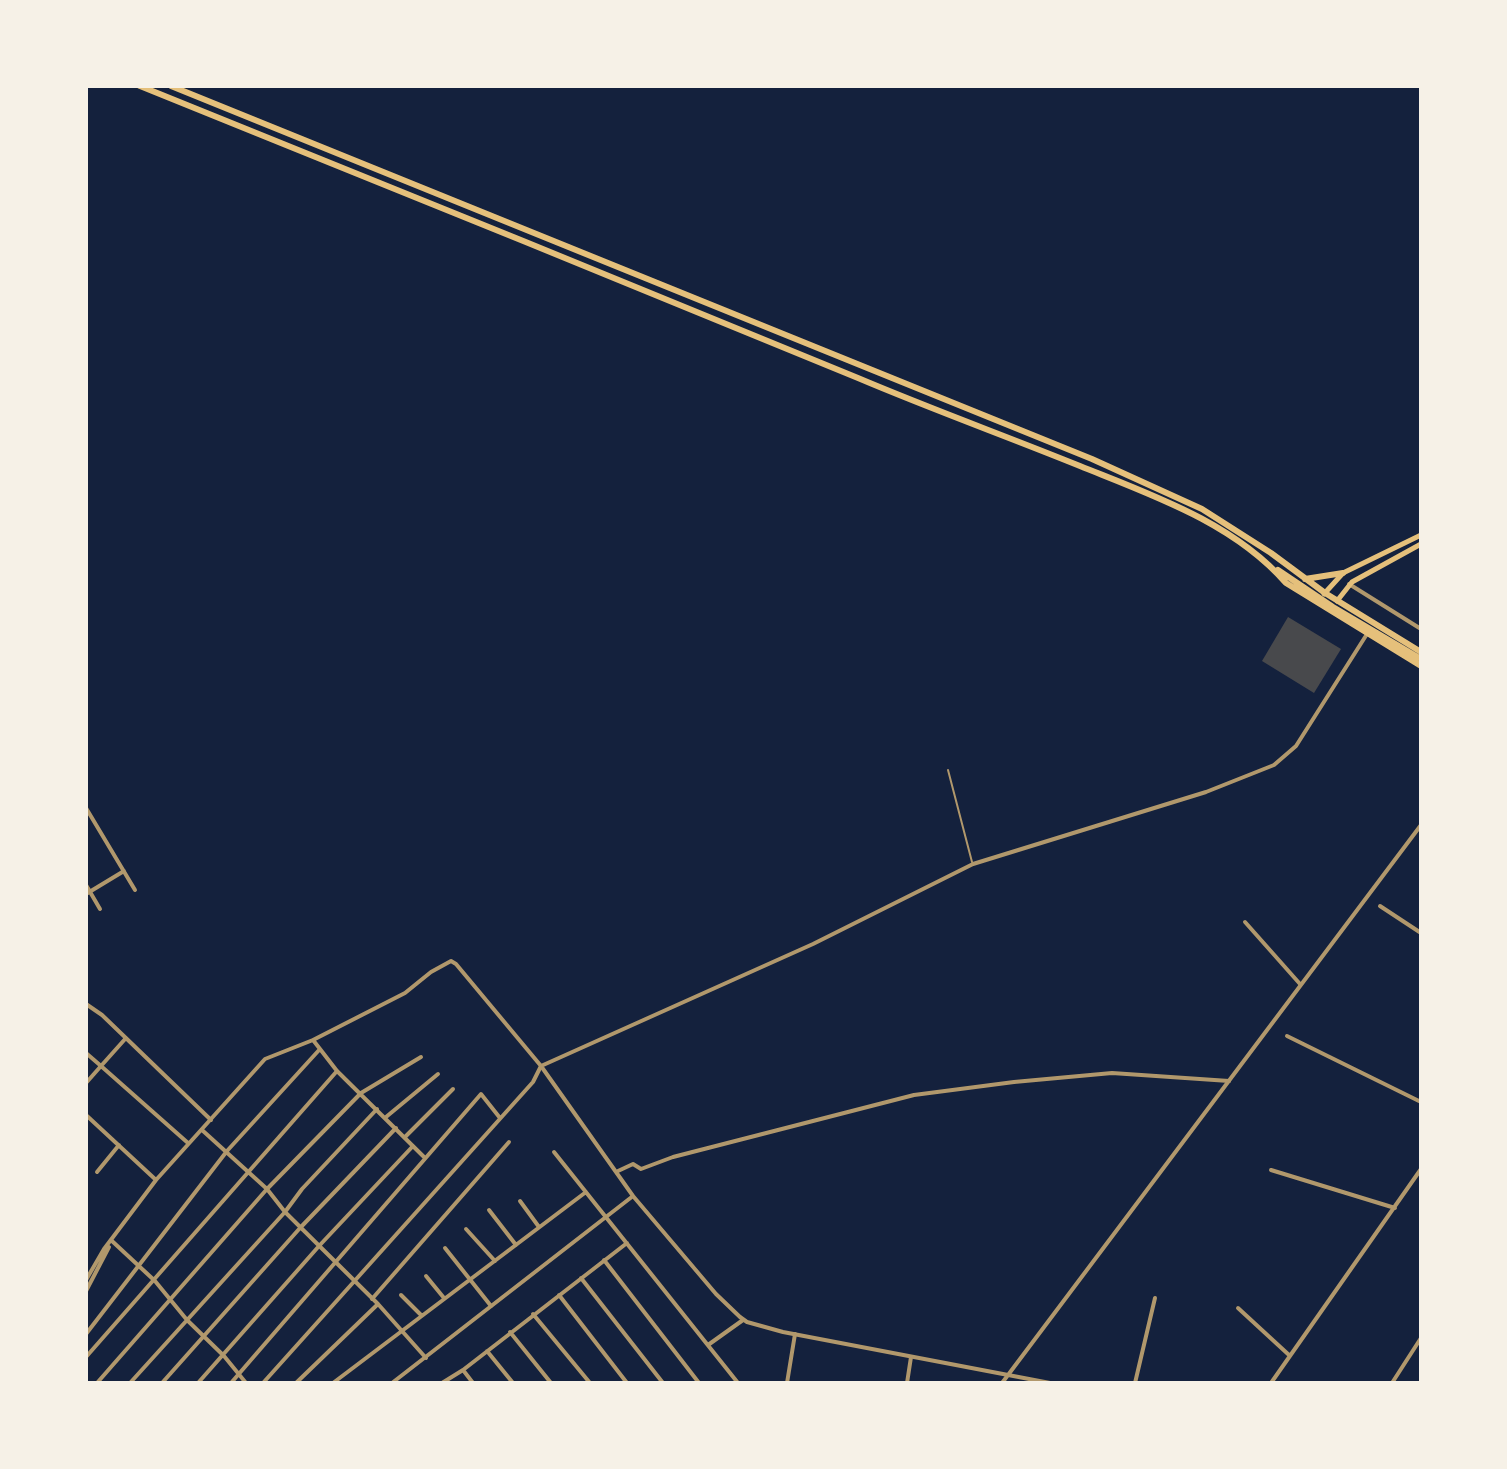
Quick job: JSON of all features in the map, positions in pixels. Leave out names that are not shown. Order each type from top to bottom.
[{"type":"main road","points":[[140,86],[1087,469],[1196,516],[1421,659]]},
{"type":"main road","points":[[171,86],[1092,459],[1202,509],[1271,553],[1323,596]]},
{"type":"main road","points":[[1087,469],[1092,459]]},
{"type":"main road","points":[[1305,579],[1343,573],[1421,535]]},
{"type":"main road","points":[[1335,604],[1349,584],[1420,546]]},
{"type":"main road","points":[[1270,565],[1286,583],[1421,666]]},
{"type":"main road","points":[[1323,596],[1343,573]]},
{"type":"main road","points":[[1335,604],[1421,652]]},
{"type":"street","points":[[1349,584],[1421,629]]},
{"type":"street","points":[[263,1383],[533,1082],[541,1066],[813,944],[973,864],[1206,792],[1274,765],[1296,746],[1367,634]]},
{"type":"street","points":[[86,808],[135,890]]},
{"type":"street","points":[[1002,1383],[1421,825]]},
{"type":"street","points":[[88,893],[124,871]]},
{"type":"street","points":[[86,885],[100,909]]},
{"type":"street","points":[[1380,906],[1421,933]]},
{"type":"street","points":[[1245,922],[1300,984]]},
{"type":"street","points":[[86,1291],[111,1243],[156,1180],[265,1059],[313,1040],[405,993],[451,961],[541,1066],[633,1196],[716,1294],[743,1320],[795,1334],[1050,1383]]},
{"type":"street","points":[[86,1004],[211,1120]]},
{"type":"street","points":[[1287,1036],[1421,1102]]},
{"type":"street","points":[[86,1083],[126,1038]]},
{"type":"street","points":[[313,1040],[337,1071],[425,1158]]},
{"type":"street","points":[[86,1334],[227,1151],[320,1049]]},
{"type":"street","points":[[86,1053],[188,1143]]},
{"type":"street","points":[[97,1383],[267,1189],[361,1093],[421,1057]]},
{"type":"street","points":[[86,1357],[337,1071]]},
{"type":"street","points":[[618,1171],[633,1164],[641,1169],[673,1157],[914,1095],[1112,1073],[1229,1081]]},
{"type":"street","points":[[386,1117],[438,1074]]},
{"type":"street","points":[[405,1137],[453,1089]]},
{"type":"street","points":[[231,1383],[481,1094],[500,1118]]},
{"type":"street","points":[[130,1383],[377,1109]]},
{"type":"street","points":[[86,1115],[156,1180]]},
{"type":"street","points":[[162,1383],[300,1228],[396,1128]]},
{"type":"street","points":[[202,1130],[267,1189],[300,1228],[378,1304],[426,1358]]},
{"type":"street","points":[[372,1299],[509,1142]]},
{"type":"street","points":[[97,1172],[119,1145]]},
{"type":"street","points":[[198,1383],[319,1246],[413,1146]]},
{"type":"street","points":[[554,1152],[738,1383]]},
{"type":"street","points":[[1271,1383],[1421,1169]]},
{"type":"street","points":[[1271,1170],[1395,1208]]},
{"type":"street","points":[[333,1383],[586,1192]]},
{"type":"street","points":[[392,1383],[400,1381],[605,1215],[633,1196]]},
{"type":"street","points":[[520,1201],[539,1227]]},
{"type":"street","points":[[489,1210],[516,1245]]},
{"type":"street","points":[[466,1229],[495,1261]]},
{"type":"street","points":[[111,1243],[139,1264],[246,1383]]},
{"type":"street","points":[[86,1279],[111,1243]]},
{"type":"street","points":[[444,1382],[627,1243]]},
{"type":"street","points":[[445,1248],[491,1306]]},
{"type":"street","points":[[604,1260],[699,1383]]},
{"type":"street","points":[[426,1276],[444,1298]]},
{"type":"street","points":[[581,1278],[663,1383]]},
{"type":"street","points":[[401,1295],[421,1315]]},
{"type":"street","points":[[559,1295],[627,1383]]},
{"type":"street","points":[[1135,1383],[1155,1298]]},
{"type":"street","points":[[296,1383],[378,1304]]},
{"type":"street","points":[[1238,1308],[1289,1355]]},
{"type":"street","points":[[533,1314],[590,1383]]},
{"type":"street","points":[[708,1345],[743,1320]]},
{"type":"street","points":[[510,1332],[551,1383]]},
{"type":"street","points":[[787,1383],[795,1334]]},
{"type":"street","points":[[1392,1383],[1421,1338]]},
{"type":"street","points":[[487,1351],[513,1383]]},
{"type":"street","points":[[907,1383],[911,1357]]},
{"type":"street","points":[[463,1370],[473,1383]]},
{"type":"lane","points":[[948,770],[973,864]]},
{"type":"building","points":[[1288,617],[1341,649],[1314,693],[1262,661]]}]
